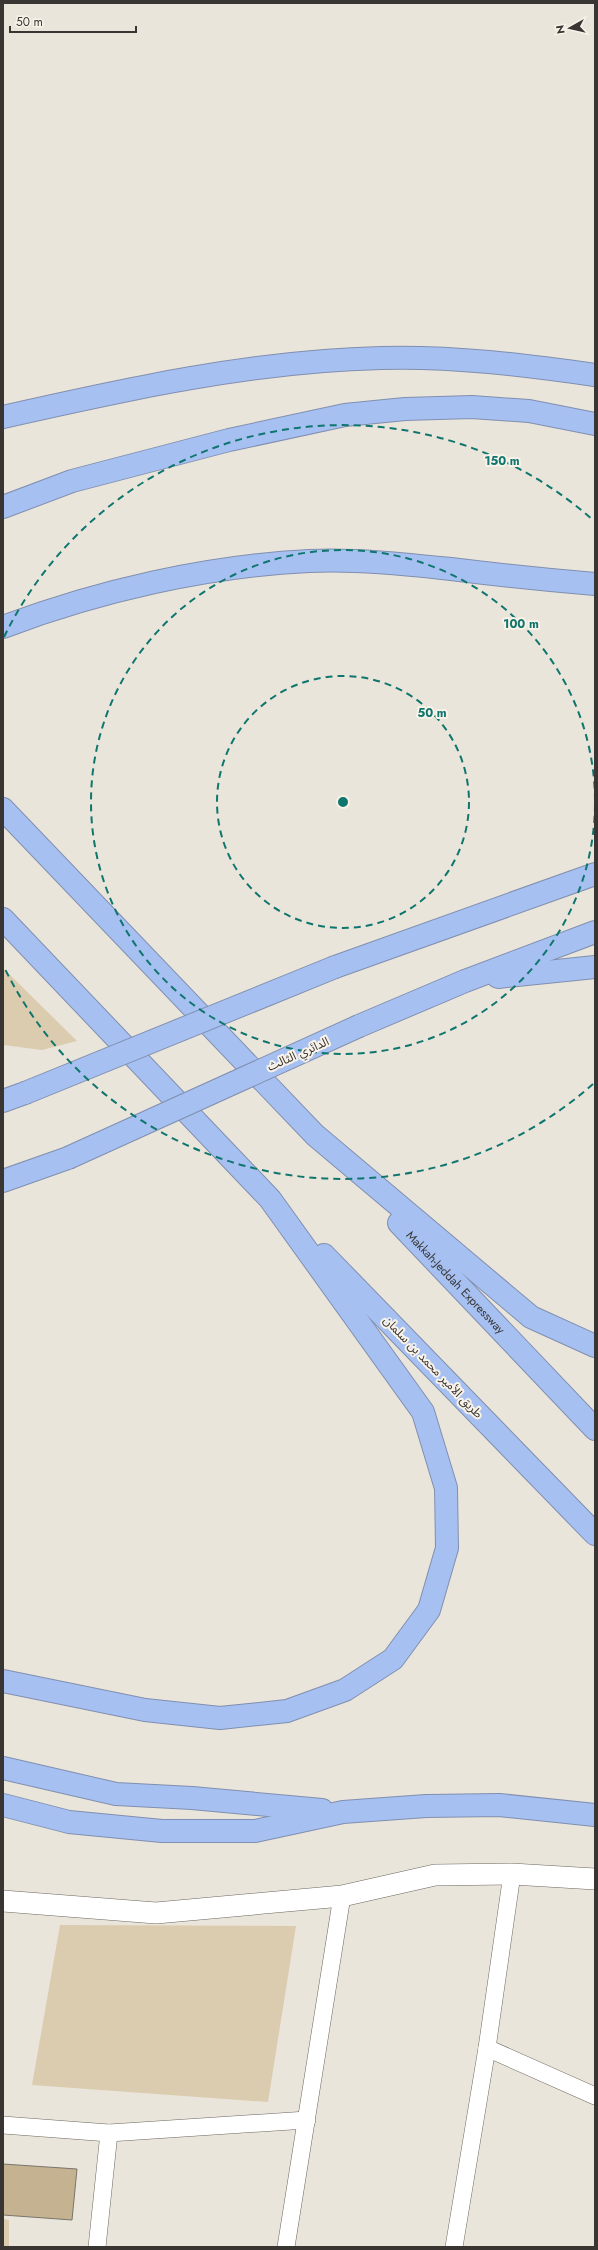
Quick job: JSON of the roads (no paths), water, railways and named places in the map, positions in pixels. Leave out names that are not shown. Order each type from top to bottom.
[{"type":"highway","points":[[3,417],[112,392],[200,376],[303,364],[381,358],[452,359],[538,367],[595,375]]},
{"type":"highway","points":[[4,507],[72,481],[229,440],[345,415],[405,409],[472,407],[529,411],[595,424]]},
{"type":"highway","points":[[3,627],[43,612],[133,588],[232,568],[310,561],[382,562],[595,584]]},
{"type":"highway","points":[[3,809],[315,1135],[531,1317],[595,1346]]},
{"type":"highway","points":[[3,1101],[335,967],[595,874]]},
{"type":"highway","points":[[3,919],[270,1199],[424,1412],[446,1488],[447,1548],[428,1610],[393,1659],[345,1690],[286,1711],[220,1718],[145,1710],[3,1681]]},
{"type":"highway","name":"الدائري الثالث","points":[[3,1181],[68,1158],[359,1026],[465,981],[595,932]]},
{"type":"highway","points":[[465,981],[595,967]]},
{"type":"highway","name":"Makkah-Jeddah Expressway","points":[[315,1135],[595,1429]]},
{"type":"highway","name":"طريق الأمير محمد بن سلمان","points":[[270,1199],[595,1534]]},
{"type":"highway","points":[[3,1768],[116,1794],[192,1798],[343,1812]]},
{"type":"highway","points":[[3,1805],[69,1822],[162,1831],[255,1831],[343,1812],[426,1806],[499,1805],[595,1815]]},
{"type":"street","points":[[3,1901],[156,1913],[342,1896],[435,1875],[512,1874],[595,1879]]},
{"type":"street","points":[[454,2247],[487,2048],[512,1874]]},
{"type":"street","points":[[286,2247],[308,2120],[342,1896]]},
{"type":"street","points":[[487,2048],[595,2096]]},
{"type":"street","points":[[3,2125],[109,2133],[308,2120]]},
{"type":"street","points":[[98,2247],[109,2133]]}]
